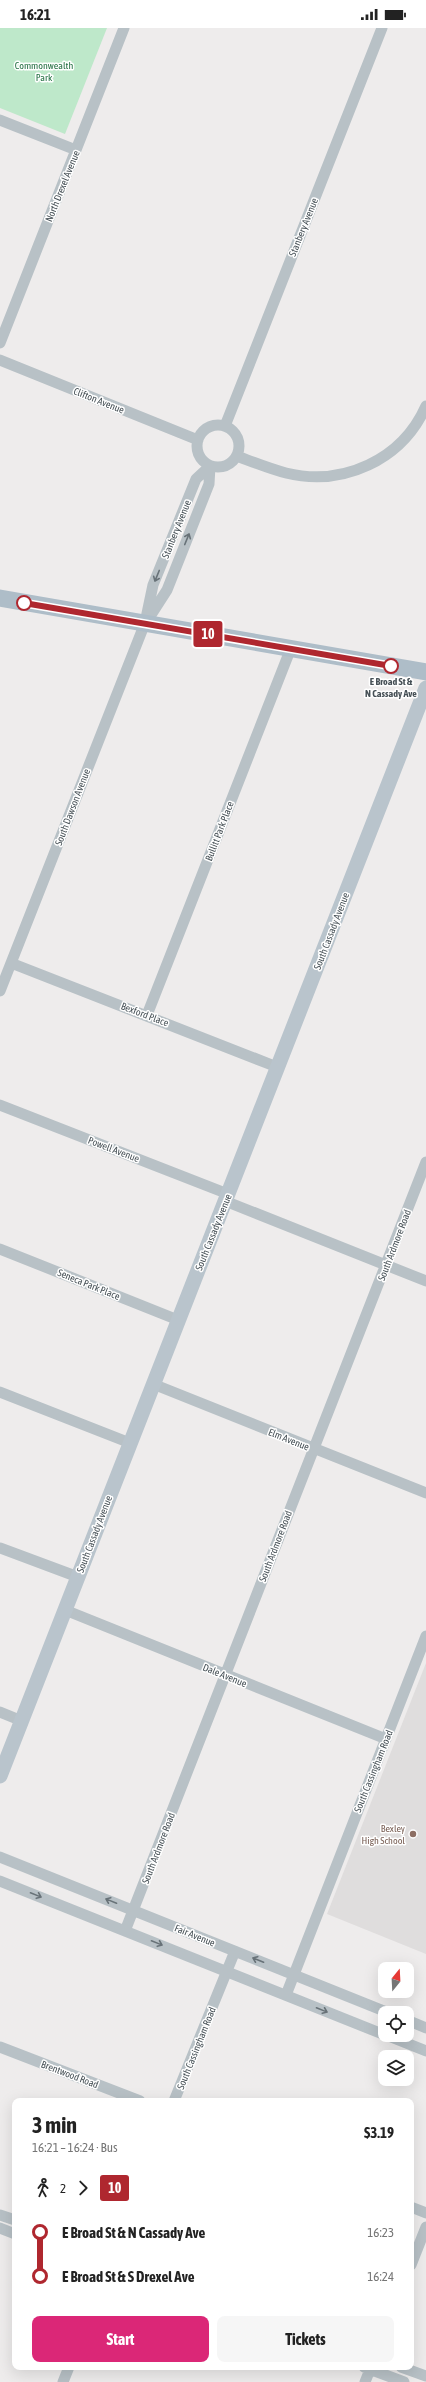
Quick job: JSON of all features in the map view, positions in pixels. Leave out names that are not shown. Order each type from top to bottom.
[{"type":"main road","points":[[0,598],[426,672]]},
{"type":"street","name":"North Drexel Avenue","points":[[0,343],[124,28]]},
{"type":"street","name":"Stanbery Avenue","points":[[224,426],[382,28]]},
{"type":"street","points":[[0,120],[76,150]]},
{"type":"street","name":"Clifton Avenue","points":[[0,360],[198,440]]},
{"type":"street","points":[[237,456],[287,473],[328,477],[349,473],[370,465],[402,443],[426,406]]},
{"type":"street","points":[[218,425],[224,426],[231,430],[239,442],[237,456],[226,466],[210,466],[201,459],[198,454],[198,440],[205,430],[218,425]]},
{"type":"street","name":"Stanbery Avenue","points":[[145,623],[167,590],[209,484],[210,466]]},
{"type":"street","name":"Stanbery Avenue","points":[[145,623],[153,585],[196,480],[210,466]]},
{"type":"street","name":"South Dawson Avenue","points":[[0,992],[145,623]]},
{"type":"street","name":"Bullitt Park Place","points":[[147,1015],[291,648]]},
{"type":"street","name":"South Cassady Avenue","points":[[0,1776],[426,688]]},
{"type":"street","name":"Bexford Place","points":[[12,963],[277,1067]]},
{"type":"street","name":"Powell Avenue","points":[[0,1105],[426,1282]]},
{"type":"street","name":"South Ardmore Road","points":[[125,1931],[426,1162]]},
{"type":"street","name":"Seneca Park Place","points":[[0,1249],[178,1320]]},
{"type":"street","name":"Elm Avenue","points":[[153,1384],[426,1493]]},
{"type":"street","points":[[0,1392],[130,1443]]},
{"type":"street","points":[[0,1548],[78,1577]]},
{"type":"street","name":"Dale Avenue","points":[[65,1610],[386,1739]]},
{"type":"street","name":"South Cassingham Road","points":[[286,1995],[426,1636]]},
{"type":"street","points":[[0,1712],[22,1721]]},
{"type":"street","name":"Fair Avenue","points":[[0,1857],[378,2009]]},
{"type":"street","points":[[0,1881],[378,2032]]},
{"type":"street","name":"South Cassingham Road","points":[[175,2098],[235,1951]]},
{"type":"street","points":[[414,2023],[426,2028]]},
{"type":"street","points":[[403,2042],[426,2051]]},
{"type":"street","name":"Brentwood Road","points":[[0,2046],[132,2098]]},
{"type":"street","points":[[414,2208],[426,2213]]},
{"type":"street","points":[[0,2214],[12,2219]]},
{"type":"street","points":[[414,2257],[426,2227]]},
{"type":"street","points":[[0,2228],[12,2233]]},
{"type":"street","points":[[63,2382],[68,2370]]},
{"type":"street","points":[[365,2382],[368,2370]]},
{"type":"street","points":[[373,2370],[404,2382]]},
{"type":"street","points":[[409,2370],[426,2376]]},
{"type":"shaded area","points":[[426,1663],[426,1954],[327,1914]]},
{"type":"green space","name":"Commonwealth Park","points":[[0,28],[107,28],[65,134],[0,108]]},
{"type":"bus line","name":"10","points":[[24,603],[391,666]]},
{"type":"place","name":"E Broad St & N Cassady Ave","points":[[391,666]]},
{"type":"place","name":"Bexley High School","points":[[413,1834]]}]
